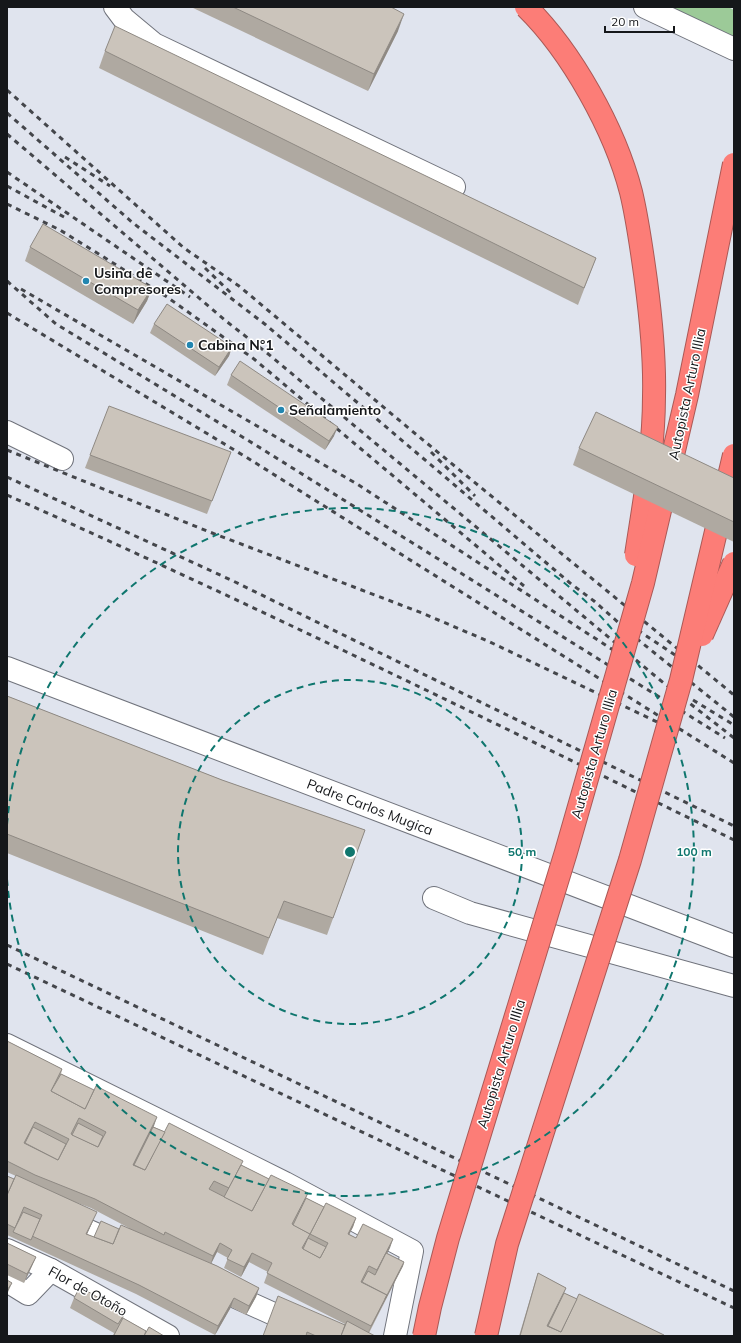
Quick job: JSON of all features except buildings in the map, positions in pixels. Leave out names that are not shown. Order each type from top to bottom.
[{"type":"highway","points":[[526,7],[568,56],[594,101],[609,133],[630,191],[644,267],[651,319],[653,358],[654,396],[652,440],[646,493],[618,665]]},
{"type":"highway","name":"Autopista Arturo Illia","points":[[424,1336],[448,1238],[566,852],[642,583],[685,403],[734,164]]},
{"type":"highway","points":[[486,1336],[507,1244],[630,860],[681,680],[734,455]]},
{"type":"highway","points":[[681,680],[734,563]]},
{"type":"street","points":[[115,7],[124,19],[154,44],[454,187]]},
{"type":"street","points":[[645,7],[734,49]]},
{"type":"street","points":[[7,432],[62,459]]},
{"type":"street","name":"Padre Carlos Mugica","points":[[7,668],[734,946]]},
{"type":"street","points":[[434,898],[470,913],[734,986]]},
{"type":"street","points":[[7,1045],[285,1183],[412,1251],[395,1336]]},
{"type":"street","points":[[7,1195],[144,1255]]},
{"type":"street","name":"Flor de Otoño","points":[[7,1250],[50,1270],[168,1336]]},
{"type":"street","points":[[7,1281],[28,1294],[50,1270]]},
{"type":"street","points":[[208,1284],[322,1336]]},
{"type":"green space","points":[[664,7],[728,7],[734,10],[734,42]]},
{"type":"railway","points":[[7,90],[184,248],[239,286],[412,431],[734,695]]},
{"type":"railway","points":[[7,113],[133,223],[266,325],[570,583],[594,601],[636,638],[734,717]]},
{"type":"railway","points":[[7,134],[226,321],[267,353],[660,680],[734,738]]},
{"type":"railway","points":[[65,157],[110,186]]},
{"type":"railway","points":[[7,172],[190,297]]},
{"type":"railway","points":[[7,186],[64,217]]},
{"type":"railway","points":[[7,204],[60,230],[102,256],[167,297],[254,359],[524,586]]},
{"type":"railway","points":[[205,268],[231,293]]},
{"type":"railway","points":[[7,281],[56,324],[254,444],[725,738]]},
{"type":"railway","points":[[21,289],[357,484],[627,659]]},
{"type":"railway","points":[[7,313],[246,457],[734,763]]},
{"type":"railway","points":[[7,450],[207,531],[422,613],[490,642],[676,731]]},
{"type":"railway","points":[[431,452],[475,496]]},
{"type":"railway","points":[[7,477],[231,580],[734,826]]},
{"type":"railway","points":[[7,495],[281,621],[734,840]]},
{"type":"railway","points":[[621,619],[684,661]]},
{"type":"railway","points":[[693,700],[734,725]]},
{"type":"railway","points":[[7,945],[734,1291]]},
{"type":"railway","points":[[7,964],[734,1308]]},
{"type":"place","name":"Usina de Compresores","points":[[86,281]]},
{"type":"place","name":"Cabina N°1","points":[[190,345]]},
{"type":"place","name":"Señalamiento","points":[[281,410]]}]
